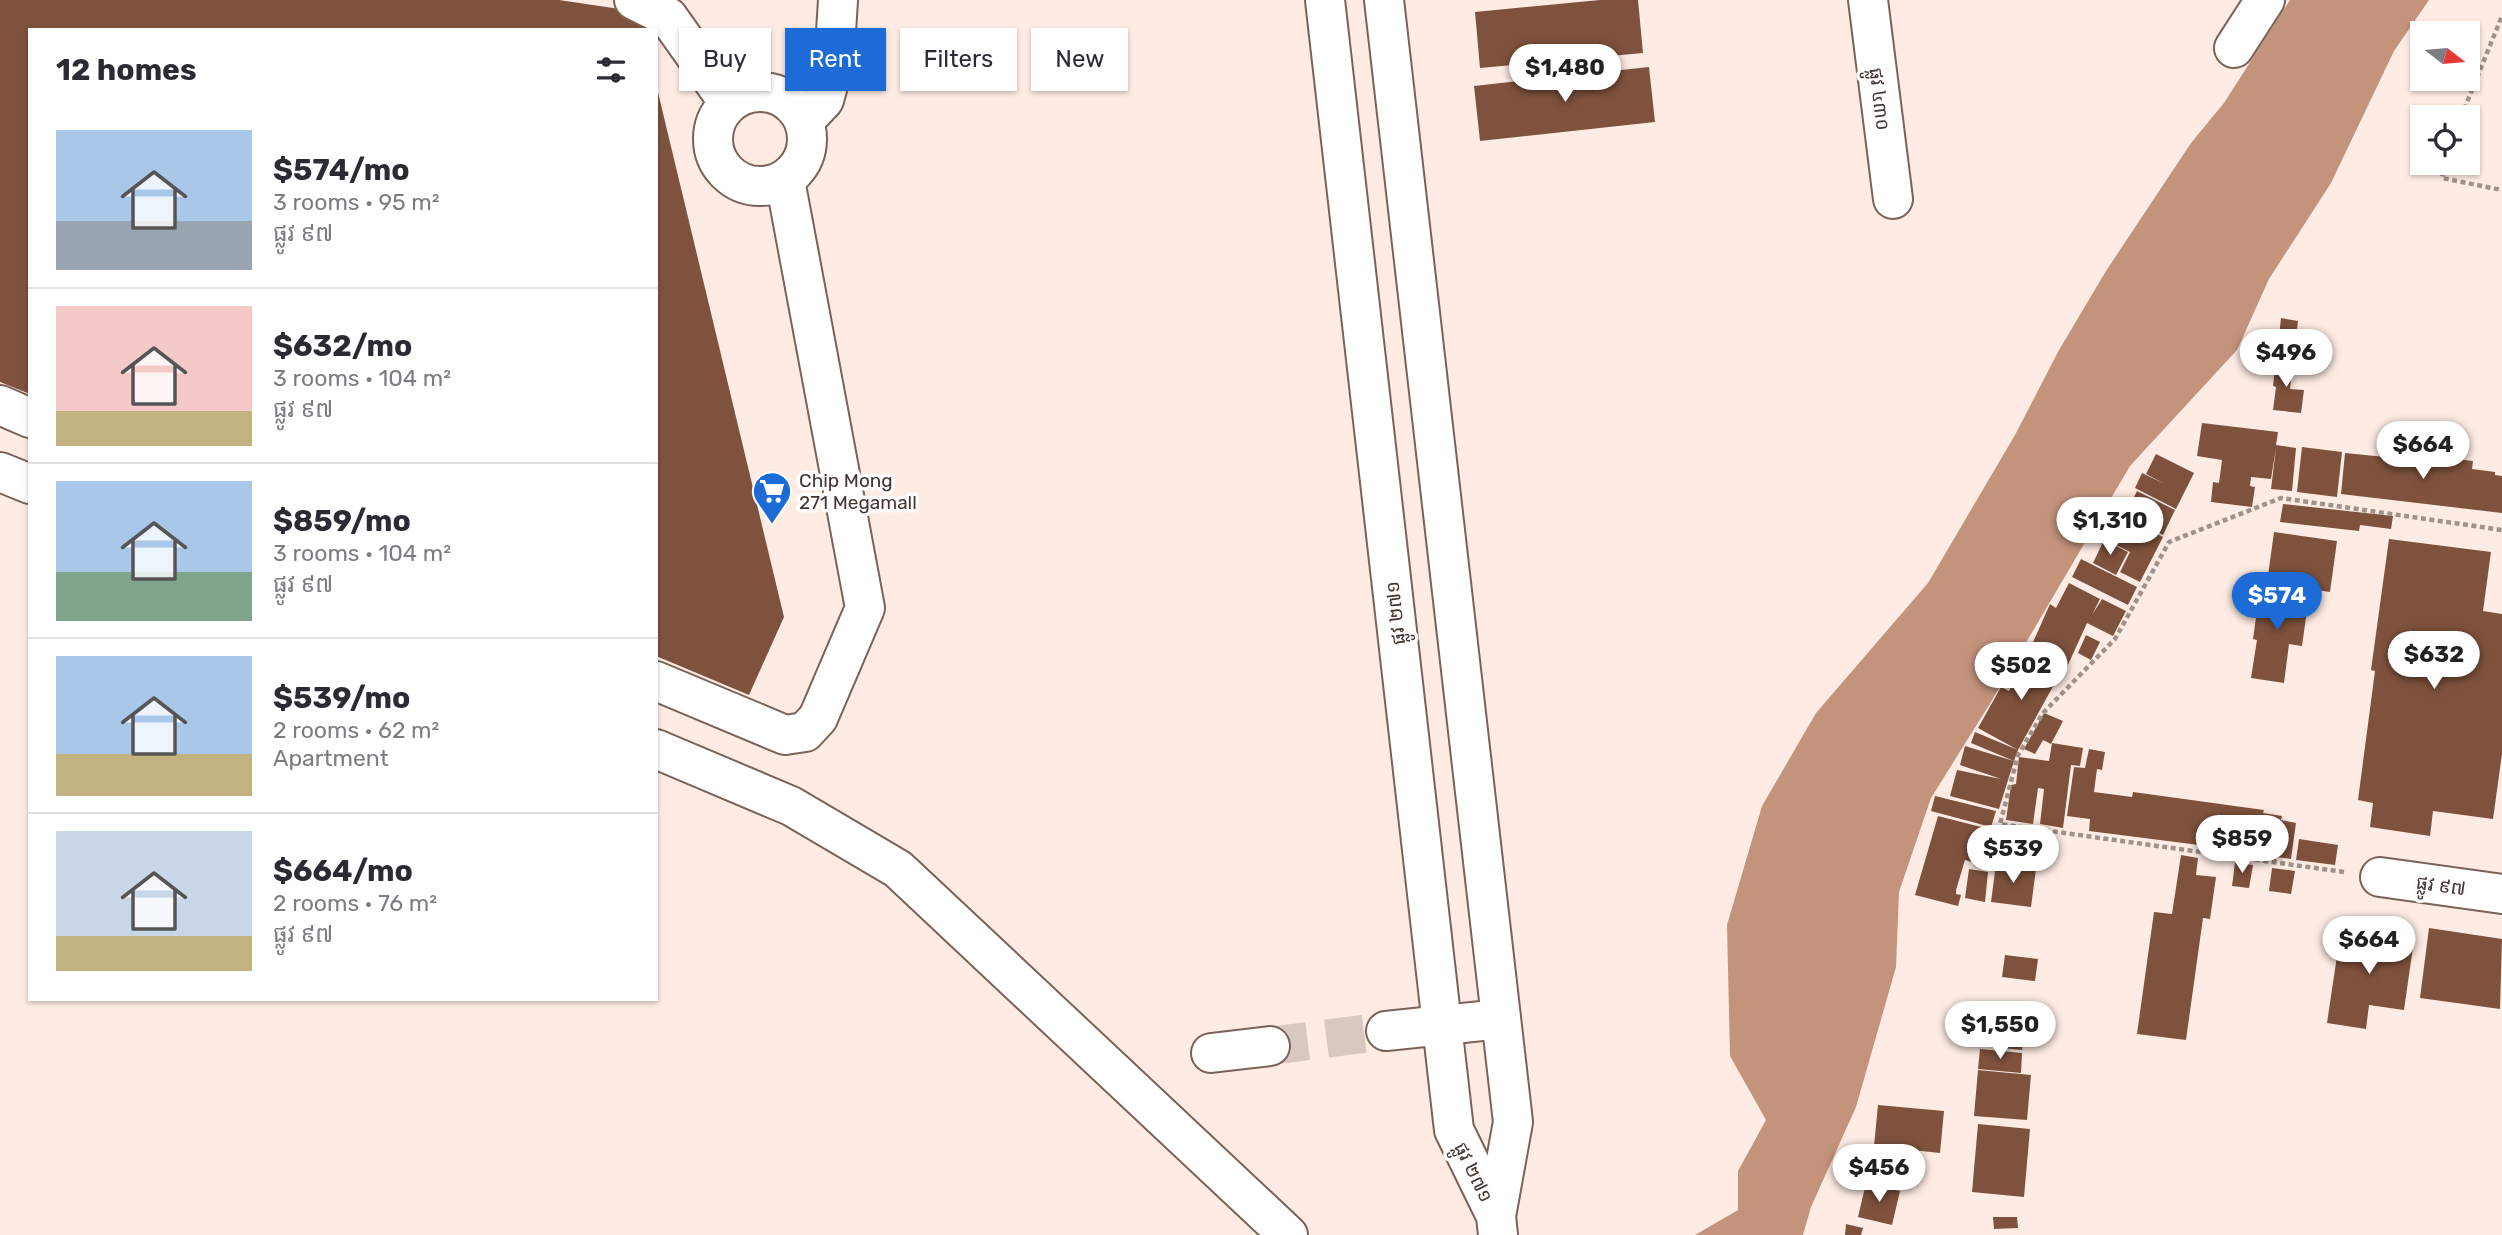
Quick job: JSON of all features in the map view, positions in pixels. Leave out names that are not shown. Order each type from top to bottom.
[{"type":"main road","points":[[634,0],[668,17],[729,103]]},
{"type":"main road","points":[[804,121],[824,100],[834,64],[838,0]]},
{"type":"main road","name":"ផ្លូវ ២៧១","points":[[1325,0],[1454,1130],[1497,1226]]},
{"type":"main road","name":"ផ្លូវ ២៧១","points":[[1384,0],[1513,1122],[1497,1226]]},
{"type":"main road","name":"ផ្លូវ ៤៣០","points":[[1868,0],[1893,199]]},
{"type":"main road","points":[[2234,48],[2265,0]]},
{"type":"main road","points":[[748,93],[771,93],[785,99],[796,108],[804,121],[807,138],[805,154],[798,168],[785,180],[771,186],[754,187],[739,183],[726,173],[716,159],[712,145],[713,129],[719,115],[729,103],[748,93]]},
{"type":"main road","points":[[658,682],[785,735],[805,732],[818,718],[865,608],[785,180]]},
{"type":"main road","points":[[0,405],[28,417]]},
{"type":"main road","points":[[0,472],[28,483]]},
{"type":"main road","points":[[658,750],[790,806],[898,869],[1288,1235]]},
{"type":"main road","name":"ផ្លូវ ៩៧","points":[[2380,877],[2502,894]]},
{"type":"main road","points":[[1386,1031],[1501,1019]]},
{"type":"main road","points":[[1210,1053],[1270,1046]]},
{"type":"path","points":[[2466,105],[2502,16]]},
{"type":"path","points":[[2442,175],[2442,178],[2502,191]]},
{"type":"path","points":[[2380,877],[2000,824],[2018,755],[2043,713],[2115,639],[2169,542],[2281,498],[2502,530]]},
{"type":"shaded area","points":[[2290,0],[2429,0],[2415,21],[2410,21],[2410,28],[2394,51],[2331,183],[2269,279],[2237,350],[2130,466],[1991,702],[1931,798],[1899,892],[1896,967],[1856,1107],[1811,1207],[1803,1235],[1695,1235],[1738,1210],[1738,1171],[1766,1120],[1730,1056],[1727,925],[1762,806],[1816,713],[1928,583],[2015,435],[2059,350],[2106,271],[2191,143],[2224,103]]},
{"type":"building","points":[[0,0],[559,0],[640,12],[644,28],[28,28],[28,393],[0,382]]},
{"type":"building","points":[[1600,0],[1638,0],[1643,53],[1480,68],[1475,12]]},
{"type":"building","points":[[1649,67],[1655,122],[1480,141],[1474,86]]},
{"type":"building","points":[[658,92],[784,617],[749,695],[658,657]]},
{"type":"building","points":[[2281,318],[2298,321],[2296,338],[2279,336]]},
{"type":"building","points":[[2276,358],[2290,360],[2290,389],[2304,390],[2301,413],[2273,410]]},
{"type":"building","points":[[2202,423],[2278,432],[2276,445],[2296,448],[2292,491],[2271,489],[2276,448],[2271,479],[2251,477],[2250,486],[2255,487],[2252,507],[2211,502],[2213,482],[2219,483],[2222,460],[2197,456]]},
{"type":"building","points":[[2302,447],[2342,452],[2337,497],[2297,492]]},
{"type":"building","points":[[2396,452],[2473,461],[2472,469],[2495,472],[2495,475],[2502,476],[2502,513],[2341,494],[2345,453],[2395,458]]},
{"type":"building","points":[[2156,454],[2194,473],[2176,509],[2135,488],[2142,473],[2165,484],[2146,474]]},
{"type":"building","points":[[2137,491],[2175,510],[2163,535],[2125,516]]},
{"type":"building","points":[[2283,504],[2393,516],[2391,529],[2360,525],[2359,531],[2280,522]]},
{"type":"building","points":[[2117,514],[2163,537],[2140,582],[2120,572],[2130,552],[2104,539]]},
{"type":"building","points":[[2274,532],[2337,541],[2330,592],[2267,583]]},
{"type":"building","points":[[2389,539],[2491,552],[2483,611],[2502,614],[2502,754],[2493,819],[2433,811],[2430,836],[2370,827],[2373,803],[2358,800],[2375,671],[2371,670]]},
{"type":"building","points":[[2104,540],[2128,552],[2116,575],[2093,563]]},
{"type":"building","points":[[2081,559],[2137,587],[2128,605],[2072,577]]},
{"type":"building","points":[[2069,583],[2100,599],[2092,615],[2102,599],[2126,611],[2113,636],[2087,623],[2067,667],[2030,649],[2050,604],[2056,608]]},
{"type":"building","points":[[2260,589],[2309,596],[2302,646],[2289,644],[2284,683],[2251,678],[2257,640],[2253,639]]},
{"type":"building","points":[[2086,635],[2100,642],[2091,660],[2078,653]]},
{"type":"building","points":[[2030,652],[2062,670],[2018,750],[1978,728],[2001,687],[2009,691]]},
{"type":"building","points":[[2044,713],[2063,721],[2051,744],[2043,740],[2035,754],[2024,749]]},
{"type":"building","points":[[1975,732],[2018,750],[2014,761],[1971,743]]},
{"type":"building","points":[[2052,743],[2083,748],[2080,766],[2071,765],[2063,828],[2040,824],[2044,789],[2038,788],[2033,824],[2006,820],[2011,785],[2016,784],[2019,757],[2049,761]]},
{"type":"building","points":[[1965,746],[2014,761],[1999,809],[1950,796],[1957,770],[2001,779],[1960,765]]},
{"type":"building","points":[[2089,749],[2105,752],[2102,770],[2097,769],[2094,792],[2132,797],[2133,792],[2264,810],[2263,813],[2282,816],[2281,820],[2296,823],[2291,859],[2276,857],[2276,860],[2207,846],[2089,831],[2090,819],[2067,816],[2074,767],[2085,768]]},
{"type":"building","points":[[1935,796],[1996,811],[1991,827],[1931,811]]},
{"type":"building","points":[[1938,816],[1985,828],[1975,863],[1965,860],[1956,890],[1956,894],[1961,895],[1958,906],[1915,895]]},
{"type":"building","points":[[2000,829],[2025,833],[2021,862],[1996,859]]},
{"type":"building","points":[[2299,839],[2338,845],[2335,865],[2296,860]]},
{"type":"building","points":[[2181,855],[2198,858],[2196,875],[2216,877],[2210,919],[2203,918],[2186,1040],[2137,1034],[2154,912],[2172,914]]},
{"type":"building","points":[[2235,863],[2253,865],[2249,888],[2232,886]]},
{"type":"building","points":[[1996,864],[2036,869],[2031,907],[1991,902]]},
{"type":"building","points":[[2272,868],[2295,871],[2291,894],[2269,891]]},
{"type":"building","points":[[1969,869],[1988,872],[1985,902],[1965,898]]},
{"type":"building","points":[[2429,928],[2502,939],[2500,1009],[2420,998]]},
{"type":"building","points":[[2341,929],[2414,940],[2404,1010],[2369,1005],[2366,1029],[2327,1023]]},
{"type":"building","points":[[2005,955],[2038,959],[2035,981],[2002,977]]},
{"type":"building","points":[[1983,1023],[2025,1027],[2022,1050],[1980,1046]]},
{"type":"building","points":[[1980,1049],[2022,1053],[2021,1073],[1978,1069]]},
{"type":"building","points":[[1978,1070],[2031,1075],[2027,1120],[1974,1116]]},
{"type":"building","points":[[1878,1105],[1944,1111],[1940,1153],[1874,1146]]},
{"type":"building","points":[[1978,1124],[2030,1129],[2024,1197],[1972,1192]]},
{"type":"building","points":[[1866,1183],[1900,1191],[1892,1225],[1858,1217]]},
{"type":"building","points":[[1993,1217],[2017,1217],[2018,1228],[1994,1229]]},
{"type":"building","points":[[1846,1224],[1863,1228],[1861,1235],[1845,1235]]},
{"type":"tunnel","points":[[1270,1046],[1386,1031]]},
{"type":"place","name":"Chip Mong 271 Megamall","points":[[772,525]]}]
